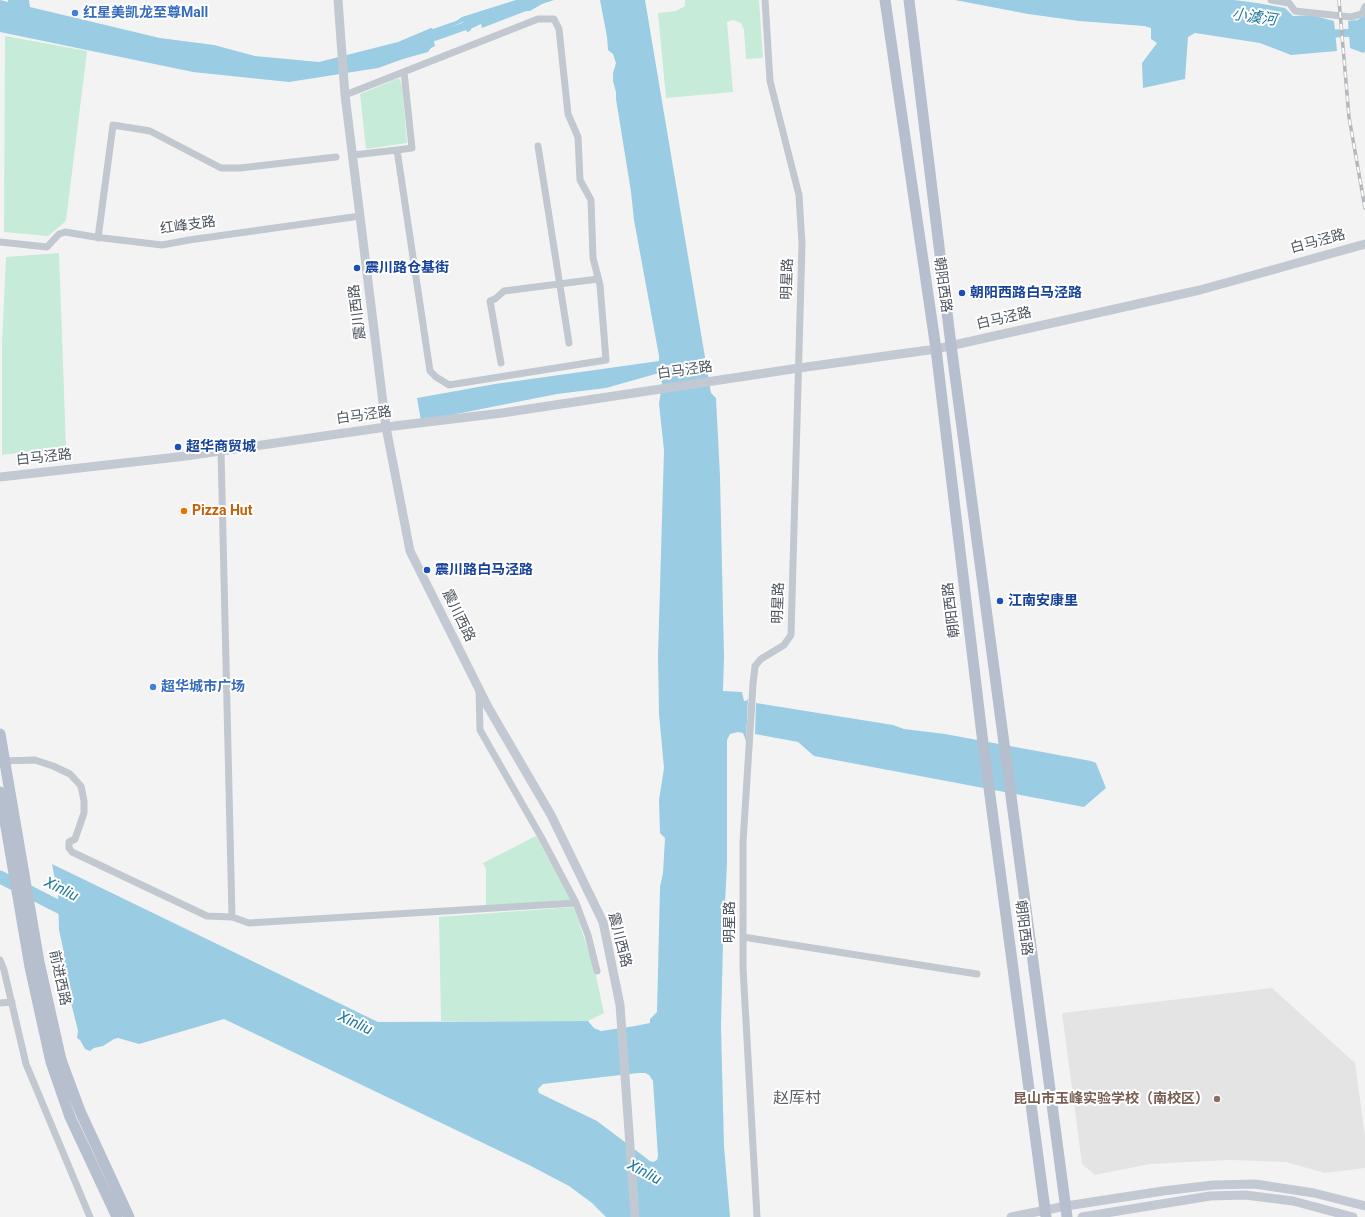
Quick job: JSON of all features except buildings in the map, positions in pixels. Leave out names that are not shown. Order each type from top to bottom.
[{"type":"main road","name":"震川西路","points":[[338,0],[345,95],[386,427],[410,551],[488,707],[551,815],[603,922],[620,1005],[635,1217]]},
{"type":"main road","name":"朝阳西路","points":[[885,2],[936,349],[982,735],[1045,1213]]},
{"type":"main road","name":"朝阳西路","points":[[910,3],[951,346],[1005,742],[1066,1211]]},
{"type":"main road","name":"白马泾路","points":[[0,477],[186,456],[386,427],[502,413],[936,349],[1200,290],[1365,244]]},
{"type":"main road","name":"前进西路","points":[[0,734],[56,1061],[129,1217]]},
{"type":"main road","name":"前进西路","points":[[0,792],[30,968],[70,1117],[117,1217]]},
{"type":"main road","points":[[1010,1217],[1066,1211],[1163,1191],[1213,1185],[1255,1184],[1314,1194],[1365,1206]]},
{"type":"main road","points":[[1082,1217],[1210,1196],[1245,1195],[1293,1201],[1354,1217]]},
{"type":"street","name":"明星路","points":[[757,1217],[743,968],[743,842],[752,684],[755,666],[761,659],[784,645],[791,635],[802,244],[799,195],[770,81],[765,0]]},
{"type":"street","points":[[1271,0],[1289,3],[1295,11],[1351,17],[1362,14],[1365,7]]},
{"type":"street","points":[[345,95],[538,19],[554,19],[559,29],[568,114],[578,137],[580,180],[591,200],[593,258],[598,279],[606,360],[448,385],[430,371],[397,150]]},
{"type":"street","points":[[353,155],[412,148],[404,72]]},
{"type":"street","points":[[98,238],[113,125],[150,131],[221,168],[240,168],[336,157]]},
{"type":"street","points":[[538,146],[569,343]]},
{"type":"street","name":"红峰支路","points":[[0,242],[47,247],[59,234],[65,232],[98,238],[162,245],[360,216]]},
{"type":"street","points":[[501,363],[490,301],[496,299],[504,291],[598,279]]},
{"type":"street","points":[[221,451],[232,917]]},
{"type":"street","points":[[478,688],[480,730],[540,835],[576,903],[588,935],[597,971]]},
{"type":"street","points":[[0,761],[35,760],[70,774],[81,786],[84,801],[84,813],[74,839],[69,842],[69,848],[72,852],[207,916],[232,917],[249,923],[576,903]]},
{"type":"street","points":[[743,937],[977,974]]},
{"type":"street","points":[[0,960],[4,970],[26,1064],[90,1217]]},
{"type":"street","points":[[0,1003],[12,1002]]},
{"type":"shaded area","name":"昆山市玉峰实验学校（南校区）","points":[[1272,988],[1355,1063],[1365,1136],[1365,1168],[1325,1173],[1286,1162],[1230,1160],[1150,1164],[1095,1175],[1082,1164],[1062,1013]]},
{"type":"green space","points":[[685,0],[759,0],[763,58],[746,59],[744,30],[741,23],[733,20],[727,22],[733,92],[666,98],[658,13],[676,11],[685,6]]},
{"type":"green space","points":[[5,36],[87,51],[66,221],[48,236],[4,232]]},
{"type":"green space","points":[[399,78],[402,86],[407,143],[366,149],[360,94]]},
{"type":"green space","points":[[59,253],[66,447],[2,455],[2,343],[6,257]]},
{"type":"green space","points":[[536,836],[571,900],[486,906],[486,869],[483,863]]},
{"type":"green space","points":[[574,907],[595,971],[604,1013],[588,1021],[441,1021],[439,917]]},
{"type":"water","points":[[0,0],[8,2],[8,0],[29,0],[30,7],[160,38],[214,45],[255,56],[319,62],[398,42],[431,28],[433,29],[456,21],[462,17],[516,0],[554,0],[542,4],[530,11],[526,11],[482,28],[481,24],[467,32],[463,22],[432,35],[435,46],[428,52],[378,68],[289,82],[193,72],[0,32]]},
{"type":"water","points":[[600,0],[645,0],[711,393],[716,398],[720,476],[724,657],[723,691],[742,692],[744,701],[748,699],[746,741],[743,733],[738,732],[730,734],[727,740],[727,864],[721,1026],[724,1146],[730,1217],[606,1217],[592,1203],[569,1186],[529,1165],[224,1019],[139,1044],[118,1038],[90,1051],[85,1049],[80,1040],[77,1038],[78,1031],[62,966],[64,961],[64,953],[59,930],[58,895],[52,864],[378,1022],[588,1021],[594,1028],[601,1031],[650,1023],[650,1019],[657,1012],[660,887],[663,873],[665,838],[660,833],[659,800],[664,768],[659,714],[658,656],[664,450],[659,404],[662,384],[661,376],[659,373],[606,388],[557,394],[421,421],[417,398],[495,384],[659,361],[634,220],[616,92],[613,81],[613,73],[616,63],[613,54],[608,50]],"holes":[[[645,1073],[649,1075],[653,1081],[658,1156],[657,1160],[653,1162],[597,1121],[539,1093],[538,1089],[543,1084]]]},
{"type":"water","points":[[955,0],[1234,0],[1257,3],[1285,8],[1293,16],[1311,15],[1334,21],[1337,51],[1291,55],[1260,43],[1195,33],[1188,37],[1185,79],[1143,88],[1142,63],[1157,43],[1151,39],[1151,28],[1028,14]]},
{"type":"water","points":[[1365,14],[1365,52],[1363,53],[1350,48],[1348,21],[1358,20]]},
{"type":"water","points":[[756,703],[893,725],[904,729],[945,734],[1091,761],[1096,763],[1106,788],[1084,807],[814,756],[798,742],[755,734]]},
{"type":"waterway","points":[[423,41],[474,23]]},
{"type":"waterway","name":"小澞河","points":[[1326,34],[1365,32]]},
{"type":"waterway","name":"Xinliu","points":[[0,877],[73,914]]},
{"type":"railway","points":[[1339,0],[1349,117],[1365,208]]},
{"type":"place","name":"红星美凯龙至尊Mall","points":[[75,13]]},
{"type":"place","name":"震川路仓基街","points":[[357,268]]},
{"type":"place","name":"朝阳西路白马泾路","points":[[962,293]]},
{"type":"place","name":"超华商贸城","points":[[178,447]]},
{"type":"place","name":"Pizza Hut","points":[[184,511]]},
{"type":"place","name":"震川路白马泾路","points":[[427,570]]},
{"type":"place","name":"江南安康里","points":[[1000,601]]},
{"type":"place","name":"超华城市广场","points":[[153,687]]},
{"type":"place","name":"昆山市玉峰实验学校（南校区）","points":[[1217,1099]]},
{"type":"district","name":"赵厍村","points":[[797,1099]]}]
